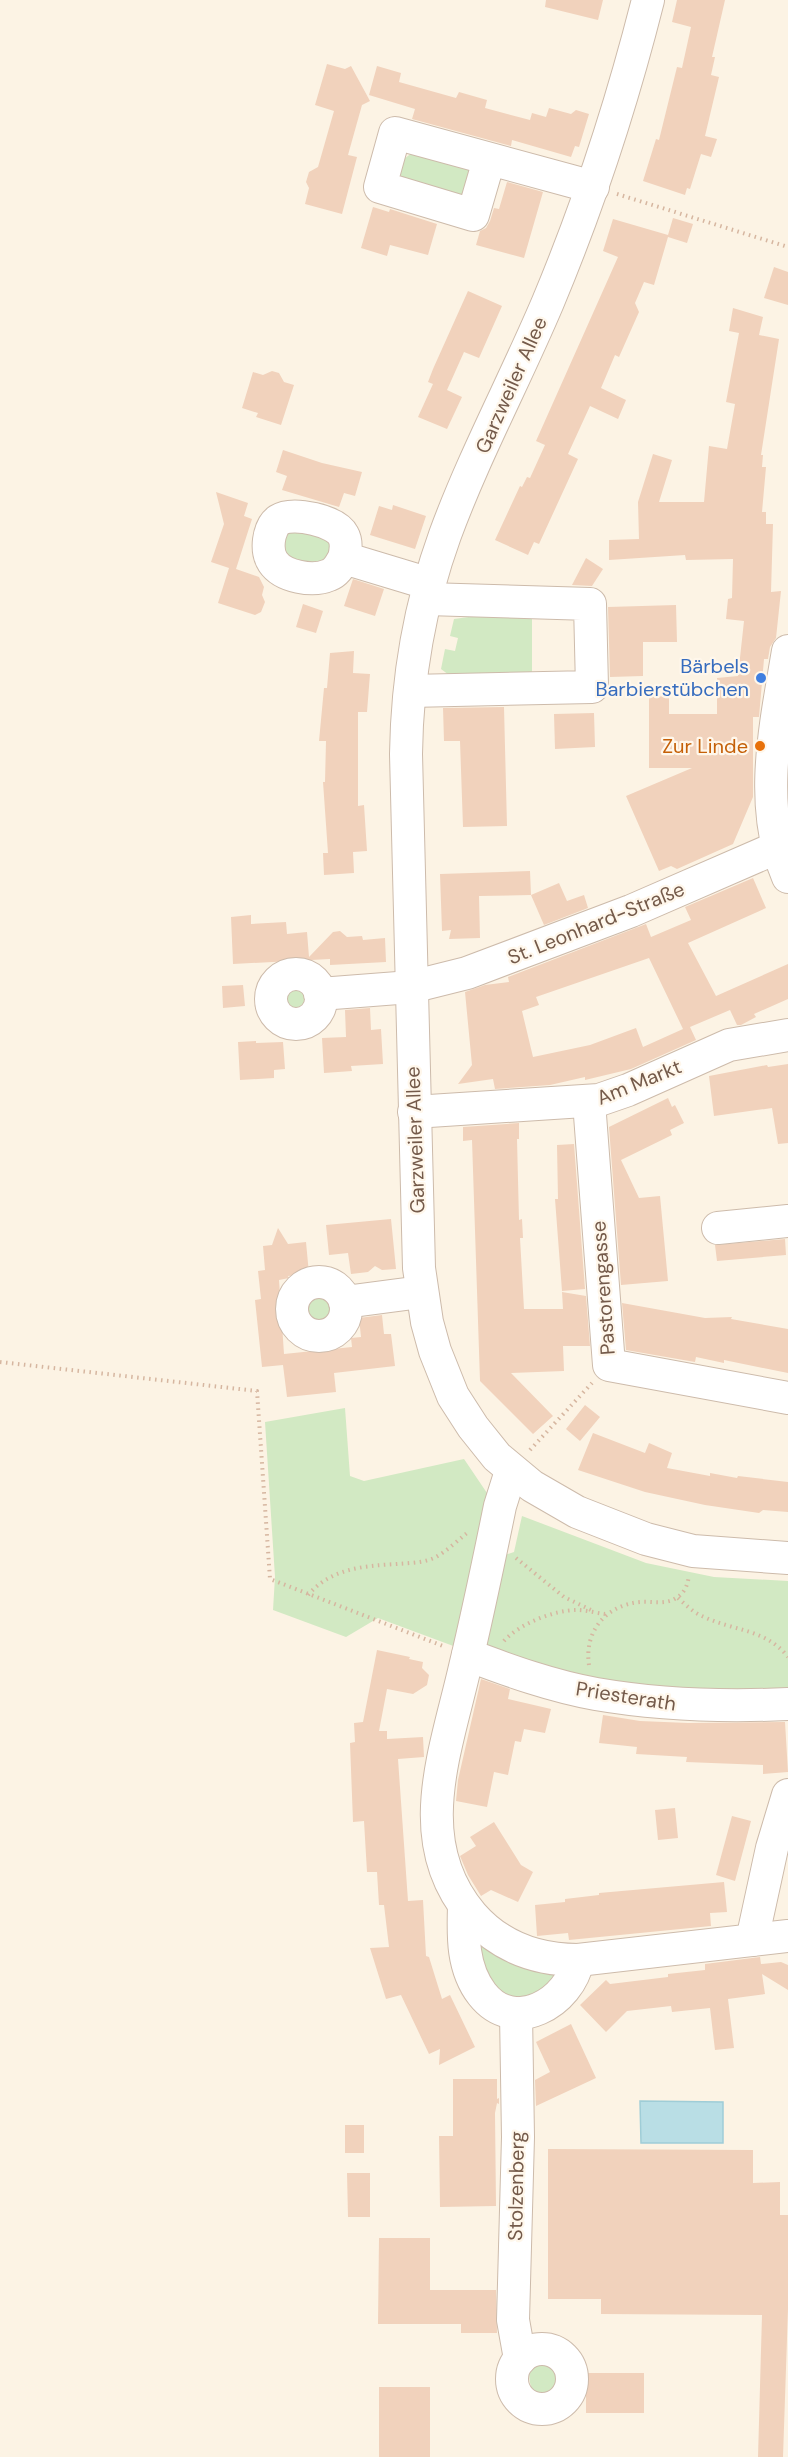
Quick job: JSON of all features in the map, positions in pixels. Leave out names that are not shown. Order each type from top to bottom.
[{"type":"street","name":"Garzweiler Allee","points":[[648,0],[611,135],[593,187],[550,296],[448,527],[429,592],[410,691],[406,754],[414,1112],[421,1292],[435,1351],[453,1396],[472,1427],[497,1457],[511,1471],[542,1494],[577,1512],[646,1539],[693,1551],[788,1558]]},
{"type":"street","points":[[489,160],[593,187]]},
{"type":"street","points":[[344,558],[429,592],[590,604],[592,687],[410,691]]},
{"type":"street","points":[[788,651],[778,710],[773,765],[773,810],[778,847],[788,877]]},
{"type":"street","name":"St. Leonhard-Straße","points":[[411,987],[467,973],[631,911],[778,847]]},
{"type":"street","points":[[320,994],[411,987]]},
{"type":"street","name":"Am Markt","points":[[414,1112],[589,1102],[628,1090],[729,1045],[788,1035]]},
{"type":"street","name":"Pastorengasse","points":[[589,1102],[609,1365],[788,1398]]},
{"type":"street","points":[[718,1228],[788,1221]]},
{"type":"street","points":[[345,1302],[421,1292]]},
{"type":"street","points":[[511,1471],[493,1538],[477,1659],[441,1772],[436,1806],[438,1841],[444,1869],[464,1905],[487,1930],[510,1945],[542,1957],[578,1960],[788,1936]]},
{"type":"street","name":"Priesterath","points":[[477,1659],[538,1680],[595,1694],[703,1706],[788,1704]]},
{"type":"street","points":[[752,1940],[772,1848],[788,1796]]},
{"type":"street","points":[[464,1905],[464,1945],[472,1977],[482,1994],[502,2010],[516,2013],[538,2008],[560,1995],[574,1977],[578,1960]]},
{"type":"street","name":"Stolzenberg","points":[[516,2013],[518,2137],[513,2320],[519,2359]]},
{"type":"path","points":[[593,187],[788,248]]},
{"type":"path","points":[[0,1362],[257,1391],[270,1579],[308,1595],[477,1659],[529,1622],[571,1610],[606,1614]]},
{"type":"path","points":[[511,1471],[609,1365]]},
{"type":"path","points":[[308,1595],[317,1584],[337,1573],[364,1567],[418,1562],[434,1557],[500,1506]]},
{"type":"path","points":[[493,1538],[564,1597],[578,1606],[606,1614]]},
{"type":"path","points":[[595,1694],[588,1662],[588,1648],[592,1634],[606,1614],[614,1609],[631,1603],[665,1602],[678,1598],[688,1583],[693,1551]]},
{"type":"path","points":[[678,1598],[705,1618],[759,1634],[779,1647],[788,1657]]},
{"type":"green space","points":[[419,150],[466,164],[472,174],[465,197],[400,177],[404,160]]},
{"type":"green space","points":[[292,526],[334,535],[326,568],[283,557],[284,532]]},
{"type":"green space","points":[[505,612],[532,612],[532,673],[449,675],[441,669],[445,649],[455,651],[458,638],[450,636],[454,619]]},
{"type":"green space","points":[[295,988],[304,992],[308,1001],[304,1010],[295,1014],[286,1010],[282,1001],[286,992]]},
{"type":"green space","points":[[320,1295],[329,1299],[333,1308],[329,1317],[320,1321],[311,1317],[307,1308],[311,1299]]},
{"type":"green space","points":[[345,1408],[350,1476],[364,1481],[464,1459],[487,1493],[456,1647],[378,1618],[346,1637],[273,1610],[275,1577],[265,1422]]},
{"type":"green space","points":[[522,1516],[646,1563],[714,1577],[788,1581],[788,1697],[614,1690],[479,1647],[499,1557],[514,1552]]},
{"type":"green space","points":[[472,1932],[557,1969],[559,1980],[519,2005],[485,1979]]},
{"type":"green space","points":[[543,2356],[554,2364],[558,2376],[555,2388],[544,2396],[532,2389],[529,2368],[535,2360]]},
{"type":"water","points":[[640,2101],[723,2102],[723,2143],[641,2143]]},
{"type":"building","points":[[546,0],[603,0],[598,20],[545,7]]},
{"type":"building","points":[[677,0],[725,0],[712,57],[715,57],[711,75],[719,77],[705,136],[717,139],[711,157],[701,154],[690,189],[687,188],[685,195],[643,181],[656,139],[659,140],[677,67],[682,68],[691,27],[672,22]]},
{"type":"building","points":[[327,64],[345,69],[351,66],[370,101],[362,105],[348,155],[357,157],[342,214],[305,204],[309,188],[306,182],[309,172],[318,167],[334,111],[315,105]]},
{"type":"building","points":[[377,66],[401,73],[399,82],[456,98],[459,92],[487,100],[485,108],[530,120],[532,113],[546,117],[549,108],[571,114],[576,110],[589,114],[579,147],[575,146],[571,157],[512,140],[511,146],[412,119],[415,109],[369,95]]},
{"type":"building","points":[[507,182],[543,192],[524,258],[476,245],[480,231],[486,228],[494,208],[499,209]]},
{"type":"building","points":[[373,207],[389,212],[390,209],[437,224],[428,255],[390,245],[387,256],[361,248]]},
{"type":"building","points":[[673,218],[693,224],[687,243],[668,237],[654,285],[644,282],[635,303],[639,312],[619,357],[615,355],[601,388],[626,400],[618,419],[590,406],[568,454],[578,459],[539,544],[534,542],[528,555],[495,540],[520,486],[522,487],[527,477],[530,478],[545,445],[536,441],[618,257],[603,251],[613,219],[668,235]]},
{"type":"building","points":[[774,267],[788,272],[788,305],[764,298]]},
{"type":"building","points":[[468,291],[502,306],[479,358],[464,352],[447,390],[462,397],[447,429],[418,417],[433,384],[428,382],[433,369]]},
{"type":"building","points":[[733,308],[763,317],[759,335],[779,339],[761,455],[763,455],[762,467],[766,467],[762,512],[766,512],[766,524],[773,524],[771,592],[781,591],[776,638],[770,647],[768,659],[764,659],[759,717],[753,717],[753,797],[733,844],[677,869],[671,866],[659,871],[626,796],[692,768],[649,768],[649,697],[669,696],[669,714],[717,714],[717,678],[738,676],[744,621],[726,619],[728,599],[732,598],[733,559],[686,560],[685,555],[609,560],[609,540],[639,539],[638,502],[653,454],[672,460],[659,502],[704,502],[709,446],[727,449],[735,404],[726,402],[739,333],[729,331]]},
{"type":"building","points":[[272,371],[279,373],[284,382],[294,385],[281,425],[256,417],[258,413],[242,408],[253,372],[263,375]]},
{"type":"building","points":[[283,450],[322,463],[362,472],[355,496],[344,493],[339,507],[282,490],[287,476],[276,472]]},
{"type":"building","points":[[216,492],[248,503],[244,516],[252,519],[236,569],[259,577],[264,587],[262,595],[265,602],[261,612],[255,615],[218,603],[229,568],[211,562],[224,524]]},
{"type":"building","points":[[393,505],[426,516],[415,549],[370,535],[379,506],[392,510]]},
{"type":"building","points":[[586,558],[603,569],[592,586],[572,585]]},
{"type":"building","points":[[353,579],[384,589],[375,616],[344,606]]},
{"type":"building","points":[[303,604],[323,611],[316,633],[296,627]]},
{"type":"building","points":[[676,605],[677,642],[643,642],[643,676],[610,677],[608,607]]},
{"type":"building","points":[[354,651],[353,673],[370,674],[367,712],[358,712],[358,806],[364,805],[367,851],[353,852],[354,873],[324,875],[323,853],[328,853],[323,782],[325,782],[326,741],[319,741],[324,688],[327,688],[330,653]]},
{"type":"building","points":[[504,707],[507,826],[463,827],[460,741],[444,741],[443,708]]},
{"type":"building","points":[[594,713],[595,747],[555,749],[554,714]]},
{"type":"building","points":[[530,871],[531,895],[479,896],[480,938],[449,939],[451,930],[442,931],[440,874]]},
{"type":"building","points":[[753,878],[766,908],[688,943],[716,996],[788,964],[788,999],[754,1014],[756,1017],[741,1025],[737,1025],[730,1010],[690,1027],[696,1040],[631,1069],[585,1080],[585,1077],[550,1085],[495,1089],[493,1079],[458,1084],[472,1065],[465,992],[485,985],[509,982],[508,977],[646,924],[651,937],[691,920],[685,907]],"holes":[[[649,958],[683,1029],[643,1047],[636,1028],[590,1045],[533,1057],[522,1011],[539,1005],[536,997]]]},
{"type":"building","points":[[559,883],[567,901],[584,895],[588,908],[544,925],[531,895]]},
{"type":"building","points":[[251,915],[251,924],[286,922],[287,934],[307,932],[309,957],[333,932],[340,931],[347,937],[362,936],[363,940],[385,938],[386,962],[330,965],[330,959],[233,964],[231,917]]},
{"type":"building","points":[[243,985],[245,1006],[223,1008],[222,986]]},
{"type":"building","points":[[370,1008],[371,1030],[381,1029],[383,1064],[351,1066],[352,1071],[324,1073],[322,1038],[346,1037],[345,1010]]},
{"type":"building","points":[[256,1041],[256,1043],[283,1042],[285,1069],[274,1070],[274,1078],[240,1080],[238,1042]]},
{"type":"building","points":[[788,1064],[788,1143],[778,1144],[772,1108],[714,1116],[709,1076],[767,1065],[768,1067]]},
{"type":"building","points":[[668,1098],[672,1107],[675,1105],[684,1123],[670,1130],[672,1135],[621,1160],[639,1198],[660,1196],[668,1281],[621,1285],[609,1127]]},
{"type":"building","points":[[519,1123],[519,1139],[517,1139],[519,1220],[522,1219],[523,1238],[520,1238],[524,1309],[563,1309],[562,1292],[586,1296],[590,1346],[563,1346],[564,1371],[511,1373],[553,1416],[533,1434],[480,1381],[472,1140],[463,1141],[463,1127]]},
{"type":"building","points":[[574,1144],[585,1289],[562,1291],[555,1199],[558,1199],[557,1145]]},
{"type":"building","points":[[391,1219],[396,1269],[382,1270],[375,1266],[368,1272],[351,1274],[348,1253],[329,1255],[326,1225]]},
{"type":"building","points":[[278,1228],[288,1244],[306,1242],[309,1274],[288,1276],[289,1278],[279,1280],[284,1354],[352,1347],[351,1338],[361,1337],[359,1318],[382,1315],[384,1334],[391,1334],[395,1366],[334,1373],[336,1392],[287,1397],[283,1365],[262,1367],[255,1300],[261,1299],[258,1271],[265,1270],[263,1246],[272,1245]]},
{"type":"building","points":[[785,1239],[786,1255],[717,1261],[715,1245]]},
{"type":"building","points":[[622,1303],[705,1318],[732,1317],[731,1319],[788,1329],[788,1373],[724,1360],[724,1363],[696,1357],[695,1362],[626,1350]]},
{"type":"building","points":[[585,1405],[600,1417],[580,1441],[566,1429]]},
{"type":"building","points":[[593,1433],[645,1453],[649,1443],[672,1453],[667,1468],[710,1476],[710,1473],[737,1478],[738,1476],[788,1482],[788,1512],[763,1510],[759,1513],[705,1505],[645,1492],[578,1470]]},
{"type":"building","points":[[377,1650],[423,1662],[422,1668],[429,1675],[427,1685],[413,1694],[387,1689],[379,1731],[387,1731],[387,1739],[423,1737],[424,1757],[398,1759],[408,1901],[423,1900],[426,1956],[429,1957],[442,1999],[450,1995],[475,2047],[439,2065],[440,2049],[429,2054],[401,1995],[386,1999],[370,1948],[389,1947],[384,1905],[379,1905],[377,1872],[367,1872],[364,1821],[353,1822],[350,1743],[355,1742],[354,1723],[363,1722]]},
{"type":"building","points":[[481,1679],[510,1689],[508,1699],[551,1709],[545,1733],[524,1729],[521,1742],[515,1741],[508,1775],[494,1772],[487,1807],[456,1801],[458,1780]]},
{"type":"building","points":[[603,1715],[640,1721],[688,1723],[785,1722],[788,1772],[763,1774],[763,1765],[686,1762],[687,1757],[636,1754],[637,1747],[599,1743]]},
{"type":"building","points":[[675,1808],[678,1838],[658,1840],[655,1810]]},
{"type":"building","points":[[732,1816],[751,1821],[735,1881],[716,1875]]},
{"type":"building","points":[[494,1822],[521,1865],[533,1872],[518,1902],[491,1890],[481,1896],[460,1856],[476,1846],[470,1837]]},
{"type":"building","points":[[724,1882],[727,1912],[710,1913],[711,1926],[569,1940],[568,1933],[537,1936],[535,1905],[565,1902],[565,1899],[599,1895],[599,1893]]},
{"type":"building","points":[[760,1957],[761,1964],[781,1962],[788,1965],[788,1990],[762,1974],[765,1994],[728,1999],[734,2048],[715,2050],[710,2008],[672,2012],[671,2006],[627,2011],[606,2032],[580,2005],[606,1980],[610,1984],[668,1977],[668,1974],[705,1970],[705,1964]]},
{"type":"building","points":[[571,2024],[596,2078],[536,2106],[535,2080],[550,2072],[536,2042]]},
{"type":"building","points":[[453,2079],[497,2079],[499,2104],[497,2103],[495,2113],[496,2206],[440,2207],[439,2136],[453,2136]]},
{"type":"building","points":[[345,2125],[364,2125],[364,2153],[345,2153]]},
{"type":"building","points":[[548,2149],[753,2150],[753,2183],[780,2182],[780,2215],[788,2215],[788,2309],[783,2457],[758,2457],[762,2315],[601,2314],[601,2299],[548,2299]]},
{"type":"building","points":[[347,2173],[370,2173],[370,2217],[348,2217]]},
{"type":"building","points":[[379,2238],[430,2238],[430,2290],[496,2290],[497,2333],[461,2333],[461,2324],[378,2324]]},
{"type":"building","points":[[586,2373],[644,2373],[644,2413],[586,2413]]},
{"type":"building","points":[[379,2387],[430,2387],[430,2457],[379,2457]]},
{"type":"place","name":"Bärbels Barbierstübchen","points":[[761,678]]},
{"type":"place","name":"Zur Linde","points":[[760,746]]}]
